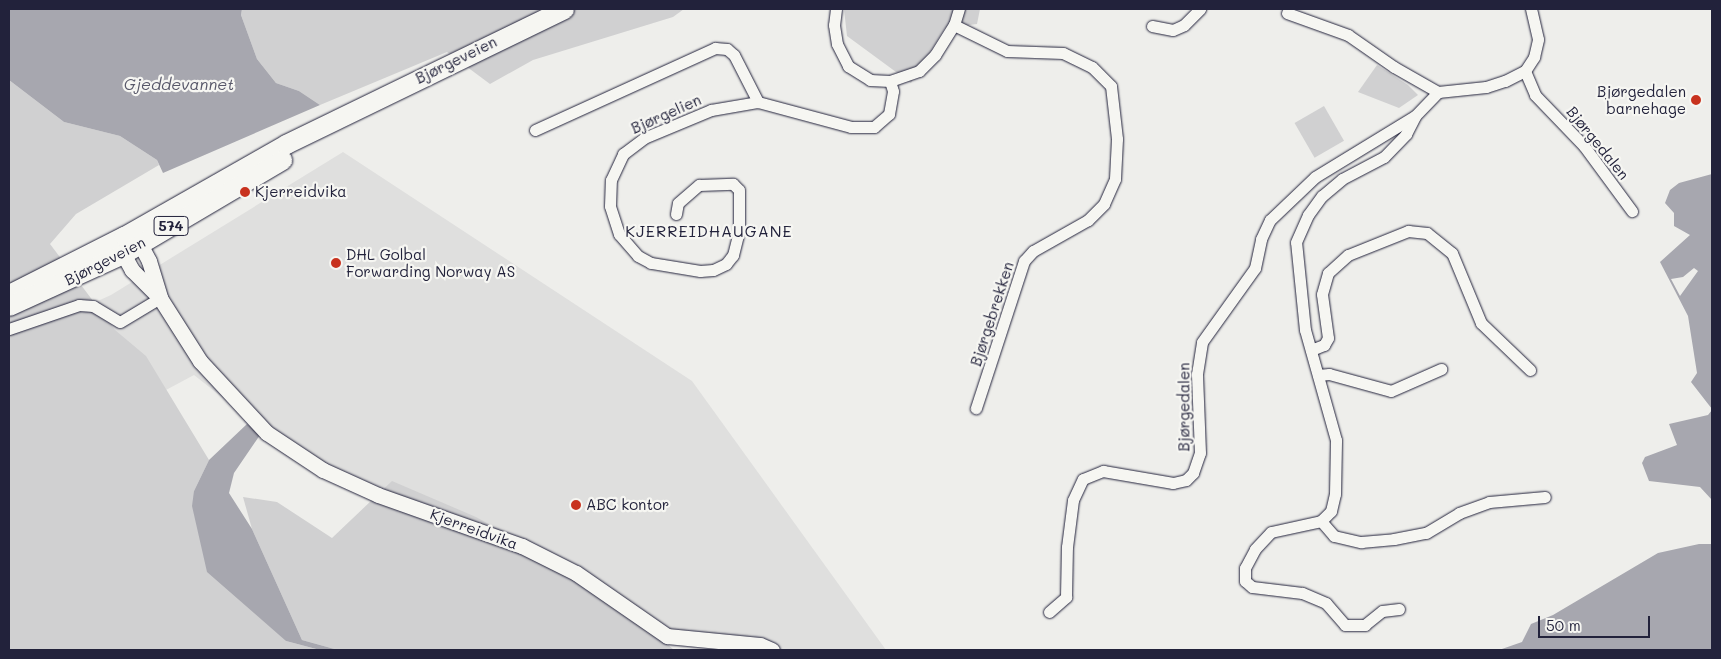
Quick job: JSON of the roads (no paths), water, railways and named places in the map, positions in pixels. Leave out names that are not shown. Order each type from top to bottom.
[{"type":"main road","name":"Bjørgeveien","points":[[9,306],[129,244],[286,144],[437,68],[564,9]]},
{"type":"main road","name":"Bjørgeveien","points":[[9,294],[129,244]]},
{"type":"street","points":[[836,9],[834,25],[836,44],[848,66],[870,80],[890,80],[919,71],[935,55],[954,24],[959,9]]},
{"type":"street","points":[[1152,26],[1173,30],[1184,25],[1200,9]]},
{"type":"street","points":[[1287,13],[1348,35],[1394,67],[1438,92],[1486,87],[1506,82],[1524,71],[1534,58],[1538,39],[1531,9]]},
{"type":"street","name":"Bjørgebrekken","points":[[954,24],[1007,51],[1063,53],[1092,67],[1111,86],[1117,139],[1115,179],[1104,204],[1088,220],[1033,250],[1024,261],[976,408]]},
{"type":"street","points":[[535,130],[714,48],[727,49],[734,55],[758,102]]},
{"type":"street","name":"Bjørgedalen","points":[[1524,71],[1535,95],[1584,146],[1632,211]]},
{"type":"street","name":"Bjørgelien","points":[[676,214],[678,203],[699,185],[733,184],[739,190],[739,231],[733,255],[726,264],[713,270],[700,271],[669,267],[652,263],[628,247],[613,220],[609,194],[611,180],[623,154],[644,138],[681,122],[734,104],[758,102],[850,127],[874,127],[890,114],[893,91],[890,80]]},
{"type":"street","name":"Bjørgedalen","points":[[1049,612],[1066,597],[1067,548],[1072,509],[1083,479],[1103,471],[1174,483],[1186,480],[1193,474],[1200,453],[1197,374],[1202,342],[1255,268],[1261,239],[1270,220],[1315,177],[1415,116],[1438,92]]},
{"type":"street","name":"Bjørgedalen","points":[[1321,521],[1331,511],[1338,469],[1336,440],[1300,305],[1296,242],[1308,215],[1322,196],[1342,179],[1384,157],[1406,134],[1415,116]]},
{"type":"street","points":[[1311,350],[1324,346],[1328,338],[1322,294],[1328,273],[1348,255],[1408,231],[1427,233],[1452,253],[1481,323],[1530,370]]},
{"type":"street","name":"Kjerreidvika","points":[[129,244],[132,270],[160,298],[200,361],[267,433],[323,470],[378,496],[518,544],[576,573],[667,636],[760,645],[772,650]]},
{"type":"street","name":"Bjørgeveien","points":[[9,329],[79,305],[93,306],[120,322],[160,298]]},
{"type":"street","points":[[1318,375],[1329,374],[1391,391],[1441,369]]},
{"type":"street","points":[[1399,609],[1382,611],[1365,625],[1345,625],[1326,603],[1302,593],[1262,590],[1245,581],[1245,568],[1255,549],[1271,532],[1321,521],[1334,536],[1361,542],[1394,539],[1426,533],[1459,513],[1489,502],[1545,497]]},
{"type":"water","name":"Gjeddevannet","points":[[9,9],[242,9],[241,15],[257,59],[276,83],[299,91],[320,105],[163,173],[157,160],[120,136],[64,122],[9,80]]},
{"type":"water","points":[[1712,174],[1712,409],[1691,382],[1697,373],[1688,316],[1660,262],[1690,235],[1674,226],[1674,213],[1665,203],[1670,190],[1679,183]]},
{"type":"water","points":[[1712,410],[1712,500],[1700,487],[1649,481],[1642,463],[1645,457],[1677,445],[1669,424],[1708,415]]},
{"type":"water","points":[[247,424],[260,435],[234,473],[229,493],[252,529],[302,640],[338,650],[320,650],[286,641],[207,572],[192,506],[194,491],[209,460]]},
{"type":"water","points":[[1699,544],[1712,544],[1712,650],[1499,650],[1522,642],[1531,624],[1553,615],[1658,553]]},
{"type":"place","name":"Bjørgedalen barnehage","points":[[1696,100]]},
{"type":"place","name":"Kjerreidvika","points":[[245,192]]},
{"type":"place","name":"DHL Golbal Forwarding Norway AS","points":[[336,263]]},
{"type":"place","name":"ABC kontor","points":[[576,505]]},
{"type":"district","name":"KJERREIDHAUGANE","points":[[709,231]]}]
